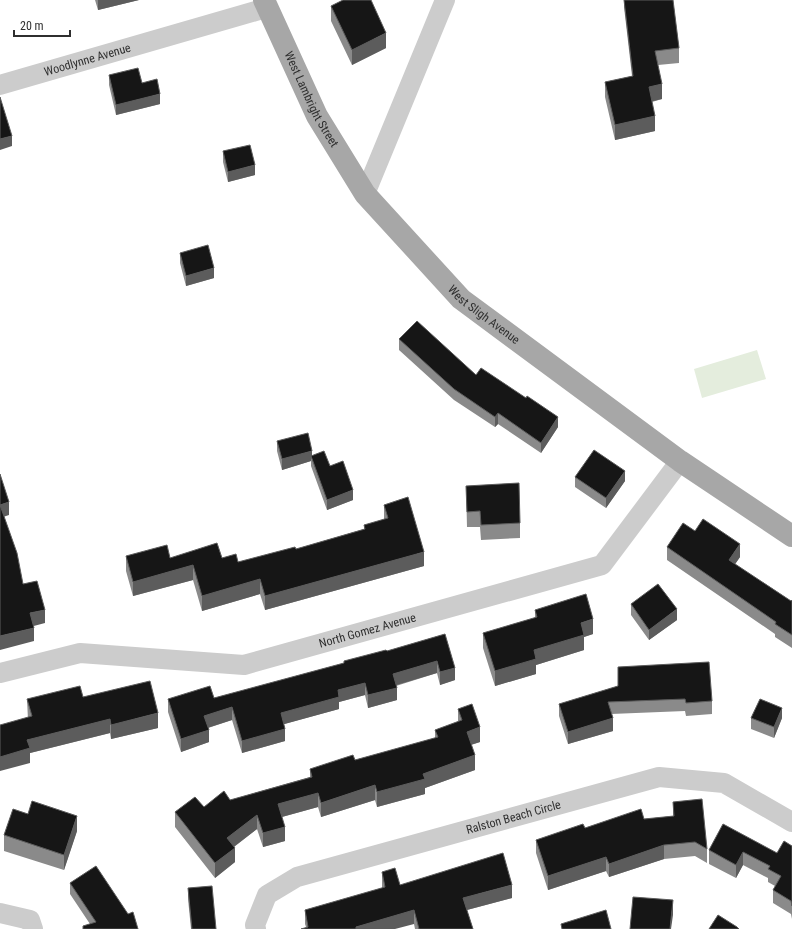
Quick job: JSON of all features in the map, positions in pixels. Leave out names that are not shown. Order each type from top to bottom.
[{"type":"main road","name":"West Lambright Street","points":[[265,4],[317,116],[365,194]]},
{"type":"main road","name":"West Sligh Avenue","points":[[365,194],[461,299],[680,461],[792,536]]},
{"type":"street","points":[[365,194],[446,0]]},
{"type":"street","name":"Woodlynne Avenue","points":[[0,85],[265,4]]},
{"type":"street","name":"North Gomez Avenue","points":[[0,673],[80,653],[244,665],[602,565],[680,461]]},
{"type":"street","name":"Ralston Beach Circle","points":[[256,929],[255,925],[267,895],[297,877],[659,777],[724,783],[792,822]]},
{"type":"street","points":[[0,913],[32,924]]},
{"type":"green space","points":[[757,350],[766,379],[702,398],[694,369]]},
{"type":"building","points":[[343,0],[371,0],[386,33],[352,50],[331,6]]},
{"type":"building","points":[[624,0],[673,0],[679,48],[655,51],[662,84],[649,87],[655,116],[615,125],[605,82],[633,76]]},
{"type":"building","points":[[138,68],[142,83],[157,79],[160,94],[116,105],[109,75]]},
{"type":"building","points":[[0,97],[12,136],[0,139]]},
{"type":"building","points":[[250,145],[255,165],[228,172],[223,151]]},
{"type":"building","points":[[208,245],[214,268],[186,276],[180,253]]},
{"type":"building","points":[[417,321],[476,375],[481,368],[558,417],[541,443],[498,413],[495,417],[454,389],[399,339]]},
{"type":"building","points":[[308,433],[312,451],[282,459],[277,441]]},
{"type":"building","points":[[594,450],[625,471],[606,498],[575,477]]},
{"type":"building","points":[[324,451],[330,466],[343,461],[353,490],[327,500],[311,456]]},
{"type":"building","points":[[0,474],[9,502],[0,505]]},
{"type":"building","points":[[519,483],[520,523],[481,525],[480,511],[467,512],[466,486]]},
{"type":"building","points":[[408,497],[424,552],[265,596],[260,579],[202,596],[193,565],[133,582],[126,556],[167,545],[170,558],[217,543],[222,558],[236,554],[238,562],[295,547],[296,549],[365,529],[364,525],[388,518],[384,505]]},
{"type":"building","points":[[0,505],[17,553],[23,584],[37,581],[45,610],[30,613],[34,628],[0,636]]},
{"type":"building","points":[[703,519],[740,544],[729,560],[791,601],[792,600],[792,635],[775,624],[776,622],[667,547],[683,523],[695,531]]},
{"type":"building","points":[[658,584],[677,609],[649,630],[631,604]]},
{"type":"building","points":[[586,594],[593,619],[581,623],[584,635],[534,650],[536,659],[495,671],[483,633],[537,617],[535,610]]},
{"type":"building","points":[[445,634],[455,668],[440,672],[437,661],[393,674],[397,688],[368,695],[365,683],[338,690],[339,697],[281,713],[285,729],[242,741],[232,707],[204,716],[209,730],[181,739],[168,699],[210,686],[214,698]]},
{"type":"building","points":[[709,662],[712,701],[686,703],[685,699],[608,702],[613,718],[568,732],[559,704],[618,686],[618,667]]},
{"type":"building","points":[[150,681],[158,713],[111,725],[110,719],[27,740],[30,748],[0,757],[0,725],[32,716],[27,699],[80,686],[83,697]]},
{"type":"building","points":[[760,699],[782,708],[774,727],[751,718]]},
{"type":"building","points":[[472,704],[480,727],[467,732],[475,755],[423,774],[425,779],[377,792],[375,785],[321,803],[318,793],[278,804],[285,827],[263,833],[257,815],[227,838],[235,848],[215,863],[175,812],[195,797],[204,807],[224,791],[230,800],[312,777],[310,769],[353,755],[355,760],[438,737],[435,730],[462,720],[458,709]]},
{"type":"building","points":[[702,799],[707,849],[695,842],[664,845],[609,864],[606,857],[548,876],[536,840],[583,824],[585,828],[641,809],[644,819],[674,816],[673,802]]},
{"type":"building","points":[[32,801],[77,816],[64,855],[4,835],[13,809],[28,814]]},
{"type":"building","points":[[723,824],[777,853],[784,841],[792,846],[792,906],[791,901],[773,890],[781,876],[768,869],[770,866],[743,852],[736,865],[709,850]]},
{"type":"building","points":[[503,853],[512,885],[463,898],[473,929],[419,929],[414,910],[356,927],[356,929],[301,929],[308,927],[305,910],[385,887],[382,872],[395,868],[400,885]]},
{"type":"building","points":[[96,866],[128,914],[133,912],[138,929],[83,929],[83,926],[96,922],[70,883]]},
{"type":"building","points":[[212,886],[216,929],[192,929],[188,888]]},
{"type":"building","points":[[633,897],[673,900],[670,929],[630,929]]},
{"type":"building","points":[[606,910],[611,929],[562,929],[561,924]]},
{"type":"building","points":[[718,915],[737,927],[739,929],[709,929]]}]
